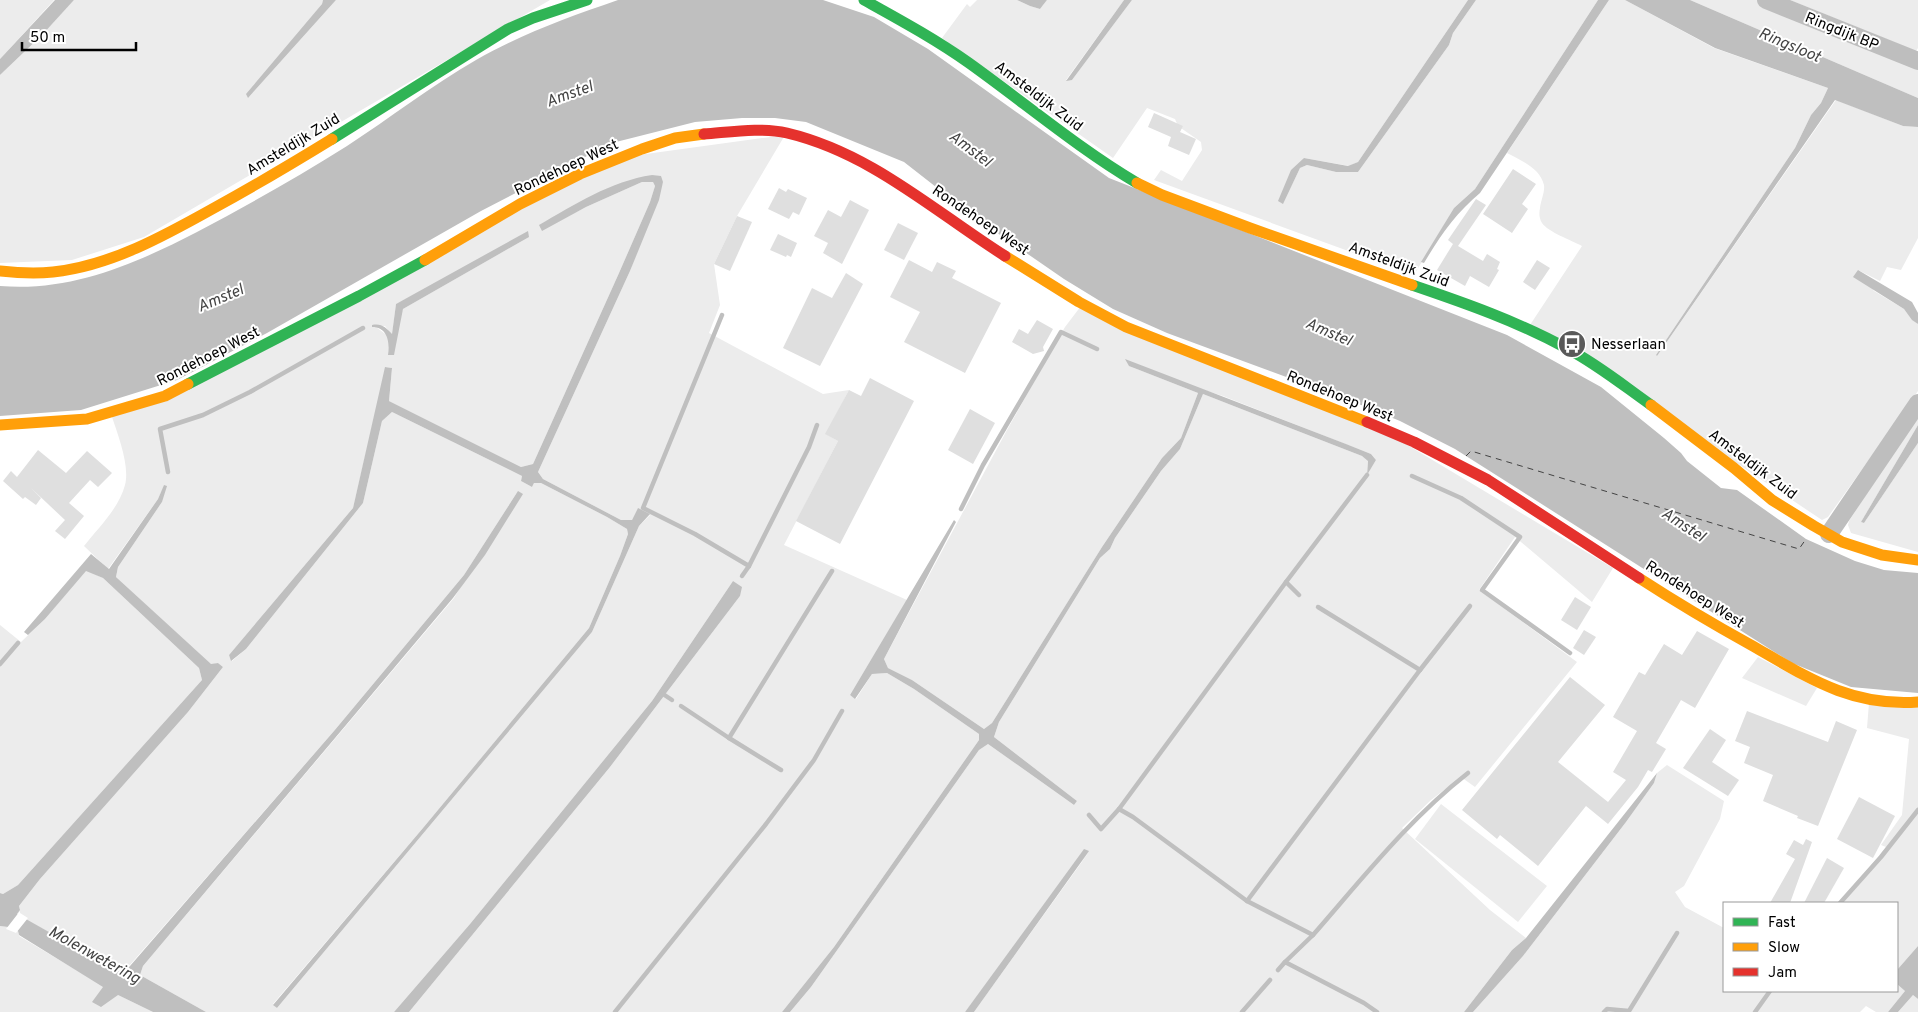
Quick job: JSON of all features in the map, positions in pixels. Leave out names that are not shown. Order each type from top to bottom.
[{"type":"street","name":"Amsteldijk Zuid","points":[[0,271],[35,274],[60,271],[89,265],[142,245],[227,201],[282,169],[508,29],[533,18],[587,0]]},
{"type":"street","name":"Amsteldijk Zuid","points":[[864,0],[929,36],[961,57],[1087,151],[1136,182],[1162,195],[1250,228],[1478,308],[1569,349],[1618,381],[1734,468],[1772,500],[1842,542],[1882,555],[1918,560]]},
{"type":"street","name":"Ringdijk BP","points":[[1766,0],[1918,61]]},
{"type":"street","name":"Rondehoep West","points":[[0,425],[87,419],[165,396],[359,296],[466,237],[520,204],[580,174],[642,149],[675,138],[697,135],[750,130],[786,134],[840,150],[904,186],[996,250],[1079,302],[1126,326],[1347,413],[1414,442],[1488,480],[1682,606],[1819,684],[1837,692],[1884,702],[1918,702]]},
{"type":"street","points":[[1829,534],[1918,403]]},
{"type":"shaded area","points":[[0,0],[54,0],[0,59]]},
{"type":"shaded area","points":[[74,0],[323,0],[322,4],[248,98],[336,0],[550,0],[144,237],[72,260],[0,263],[0,75],[43,34]]},
{"type":"shaded area","points":[[977,0],[1017,0],[1040,9],[1047,0],[1124,0],[1066,80],[1072,80],[1132,0],[1468,0],[1358,162],[1349,166],[1304,158],[1283,203],[1300,168],[1307,165],[1336,172],[1358,172],[1449,45],[1453,33],[1476,0],[1598,0],[1475,189],[1454,208],[1414,275],[1154,180],[1161,170],[1182,181],[1202,150],[1201,142],[1178,126],[1175,119],[1147,108],[1113,158],[942,38],[967,4],[970,7]]},
{"type":"shaded area","points":[[1609,0],[1625,0],[1714,48],[1828,88],[1821,103],[1811,115],[1795,148],[1657,356],[1836,100],[1903,126],[1918,127],[1918,238],[1901,270],[1887,267],[1880,281],[1858,270],[1874,291],[1904,309],[1918,324],[1918,391],[1828,517],[1822,520],[1530,325],[1582,246],[1554,233],[1542,223],[1539,214],[1544,188],[1542,179],[1529,165],[1507,153]]},
{"type":"shaded area","points":[[1690,0],[1758,0],[1918,65],[1918,98]]},
{"type":"shaded area","points":[[1790,0],[1918,0],[1918,48],[1916,51]]},
{"type":"shaded area","points":[[785,135],[737,216],[714,264],[720,305],[709,333],[823,394],[849,390],[826,434],[838,441],[784,545],[907,600],[850,695],[856,699],[872,674],[887,673],[914,689],[979,734],[979,740],[834,947],[782,1012],[409,1012],[610,767],[740,596],[733,581],[652,701],[470,924],[394,1012],[206,1012],[140,975],[143,966],[454,598],[518,491],[464,575],[334,731],[129,966],[120,972],[16,914],[20,910],[19,906],[40,879],[188,712],[223,667],[218,663],[211,665],[116,577],[118,567],[162,502],[164,486],[158,499],[108,569],[84,546],[118,502],[125,485],[125,460],[112,417],[624,157]],"holes":[[[652,175],[663,182],[630,271],[538,472],[543,479],[621,520],[632,520],[638,509],[650,515],[639,526],[592,632],[277,1008],[273,1004],[423,828],[589,628],[620,556],[628,534],[627,529],[541,483],[534,483],[532,487],[521,481],[522,476],[392,412],[382,421],[363,503],[246,649],[232,661],[229,655],[353,508],[386,367],[392,368],[389,401],[521,467],[533,464],[619,273],[655,186],[653,182],[642,182],[586,207],[542,230],[540,225]],[[529,237],[403,309],[390,344],[388,336],[376,327],[385,326],[392,335],[396,304]]]},
{"type":"shaded area","points":[[1081,306],[1399,440],[1613,568],[1592,602],[1515,537],[1479,590],[1577,662],[1475,787],[1461,777],[1431,800],[1402,828],[1490,910],[1526,938],[1512,950],[1464,1012],[974,1012],[1089,852],[965,1012],[790,1012],[811,987],[979,750],[988,744],[1074,805],[1077,801],[994,737],[999,722],[1100,558],[1110,549],[1115,538],[1161,471],[1180,449],[1203,394],[1362,456],[1368,460],[1367,474],[1376,460],[1371,454],[1223,396],[1129,366],[1198,393],[1181,438],[1162,458],[1102,547],[992,723],[984,729],[912,680],[888,668],[884,659],[1007,430],[1065,327]]},
{"type":"shaded area","points":[[1918,415],[1918,425],[1861,522],[1864,523],[1918,443],[1918,552],[1851,533],[1848,525]]},
{"type":"shaded area","points":[[86,570],[103,578],[199,668],[202,680],[18,885],[3,894],[0,893],[0,625],[21,642],[45,619]]},
{"type":"shaded area","points":[[1758,657],[1817,688],[1806,706],[1742,678]]},
{"type":"shaded area","points":[[1869,703],[1918,705],[1918,946],[1898,969],[1898,902],[1842,902],[1886,847],[1881,845],[1902,815],[1909,739],[1867,728]]},
{"type":"shaded area","points":[[1667,765],[1724,801],[1720,819],[1684,886],[1675,892],[1685,907],[1723,927],[1723,992],[1898,992],[1898,985],[1905,991],[1888,1012],[1876,1012],[1866,1006],[1860,1012],[1473,1012],[1523,956],[1626,822],[1654,783],[1657,773]]},
{"type":"shaded area","points":[[1441,804],[1547,886],[1518,922],[1415,839]]},
{"type":"shaded area","points":[[0,926],[18,931],[19,936],[118,995],[153,1012],[0,1012]]},
{"type":"shaded area","points":[[1913,995],[1918,999],[1918,1012],[1898,1012]]},
{"type":"water","points":[[55,0],[74,0],[43,34],[0,75],[0,59]]},
{"type":"water","points":[[323,0],[336,0],[248,98],[246,94],[322,4]]},
{"type":"water","name":"Amstel","points":[[618,0],[823,0],[874,17],[928,49],[1109,178],[1507,335],[1601,387],[1664,438],[1687,461],[1721,488],[1737,490],[1806,539],[1855,561],[1884,570],[1918,573],[1918,693],[1851,687],[1792,663],[1455,449],[1400,421],[1349,400],[1167,333],[1113,309],[1064,279],[977,219],[904,162],[806,122],[775,118],[742,118],[695,122],[612,143],[481,211],[267,333],[177,380],[81,410],[0,416],[0,286],[52,285],[77,280],[126,265],[174,244],[310,169],[476,60],[510,42]]},
{"type":"water","points":[[1017,0],[1047,0],[1040,9]]},
{"type":"water","points":[[1124,0],[1132,0],[1072,80],[1066,81]]},
{"type":"water","points":[[1468,0],[1476,0],[1453,33],[1449,45],[1358,172],[1336,172],[1307,165],[1300,168],[1283,204],[1278,201],[1291,170],[1304,158],[1348,166],[1358,162]]},
{"type":"water","points":[[1598,0],[1609,0],[1480,193],[1449,225],[1424,263],[1421,262],[1454,208],[1475,189]]},
{"type":"water","name":"Ringsloot","points":[[1625,0],[1690,0],[1918,98],[1918,127],[1903,126],[1835,100],[1657,356],[1795,148],[1811,115],[1821,103],[1828,88],[1715,48]]},
{"type":"water","points":[[652,175],[661,176],[663,182],[659,200],[630,271],[538,472],[543,479],[621,520],[632,520],[638,508],[650,514],[639,526],[592,632],[277,1008],[273,1005],[589,628],[620,556],[628,534],[627,529],[541,483],[534,483],[532,487],[521,481],[522,476],[392,412],[382,421],[363,503],[246,649],[231,661],[229,655],[353,508],[385,367],[392,368],[389,401],[521,467],[533,464],[619,273],[655,186],[653,182],[642,182],[586,207],[542,231],[539,225],[607,188]]},
{"type":"water","points":[[528,231],[529,237],[403,309],[394,355],[388,355],[387,336],[382,330],[372,327],[372,325],[381,325],[392,334],[396,304]]},
{"type":"water","points":[[1858,270],[1912,302],[1918,313],[1918,324],[1912,320],[1904,309],[1853,277]]},
{"type":"water","points":[[1125,359],[1371,454],[1376,460],[1367,475],[1368,461],[1362,456],[1203,394],[1180,449],[1161,471],[1115,538],[1110,549],[1100,558],[999,722],[994,737],[1077,801],[1074,805],[988,744],[979,750],[811,987],[790,1012],[782,1012],[834,947],[979,740],[979,734],[914,689],[887,673],[872,674],[855,699],[850,695],[954,520],[956,522],[884,659],[888,668],[912,680],[984,729],[992,723],[1102,547],[1162,458],[1181,438],[1198,393],[1129,366]]},
{"type":"water","points":[[1918,425],[1918,443],[1864,523],[1861,522]]},
{"type":"water","points":[[164,485],[167,486],[162,502],[118,567],[116,577],[211,664],[218,663],[223,667],[188,712],[40,879],[19,906],[20,910],[17,914],[120,972],[130,966],[334,731],[464,575],[518,491],[523,494],[485,555],[453,598],[143,966],[140,975],[206,1012],[153,1012],[118,995],[101,1007],[92,1002],[103,987],[19,935],[18,931],[0,926],[0,893],[3,894],[18,885],[202,680],[199,668],[103,578],[86,571],[45,619],[28,635],[24,632],[91,554],[109,569],[158,499]]},
{"type":"water","points":[[733,581],[742,587],[740,596],[610,767],[409,1012],[394,1012],[470,924],[652,701]]},
{"type":"water","points":[[1657,773],[1654,783],[1626,822],[1523,956],[1473,1012],[1464,1012],[1512,950],[1526,938]]},
{"type":"water","points":[[1084,849],[1089,851],[974,1012],[965,1012]]},
{"type":"water","points":[[1918,946],[1918,999],[1913,995],[1898,1012],[1888,1012],[1905,991],[1898,985],[1898,969]]},
{"type":"pier","points":[[20,911],[20,913],[28,918],[16,933],[6,929]]},
{"type":"building","points":[[1154,113],[1183,126],[1180,132],[1196,139],[1189,155],[1168,146],[1171,137],[1148,127]]},
{"type":"building","points":[[1513,169],[1536,184],[1522,204],[1528,209],[1512,233],[1483,214]]},
{"type":"building","points":[[779,188],[786,192],[788,189],[807,198],[799,215],[793,212],[789,219],[768,209]]},
{"type":"building","points":[[1476,199],[1486,205],[1458,246],[1483,261],[1487,254],[1500,262],[1497,269],[1499,270],[1489,287],[1470,276],[1465,286],[1437,270],[1453,244],[1448,240]]},
{"type":"building","points":[[850,200],[869,210],[842,264],[823,253],[828,243],[814,236],[828,210],[841,217]]},
{"type":"building","points":[[737,216],[752,222],[730,271],[714,264]]},
{"type":"building","points":[[898,223],[918,233],[904,260],[884,250]]},
{"type":"building","points":[[778,234],[797,243],[791,257],[787,255],[786,257],[770,250]]},
{"type":"building","points":[[909,260],[932,272],[937,262],[956,271],[952,278],[1001,303],[965,373],[904,342],[920,312],[890,297]]},
{"type":"building","points":[[1537,260],[1550,268],[1535,290],[1523,282]]},
{"type":"building","points":[[846,273],[863,284],[820,366],[783,348],[812,288],[832,298]]},
{"type":"building","points":[[1037,320],[1053,329],[1043,347],[1044,351],[1033,354],[1012,342],[1019,329],[1028,334]]},
{"type":"building","points":[[870,378],[914,401],[840,544],[796,521],[838,441],[825,434],[849,390],[861,396]]},
{"type":"building","points":[[970,409],[995,423],[973,464],[948,450]]},
{"type":"building","points":[[38,450],[66,473],[87,451],[112,473],[98,487],[90,480],[69,503],[84,516],[65,539],[55,531],[65,520],[31,488],[41,498],[36,505],[25,497],[23,499],[3,481],[11,471],[17,477]]},
{"type":"building","points":[[1575,597],[1591,607],[1577,630],[1561,620]]},
{"type":"building","points":[[1584,630],[1596,637],[1584,655],[1573,648]]},
{"type":"building","points":[[1697,631],[1729,649],[1695,708],[1681,700],[1656,743],[1666,749],[1652,772],[1648,770],[1638,787],[1608,824],[1586,806],[1538,866],[1500,835],[1497,839],[1462,810],[1570,677],[1605,705],[1558,762],[1608,802],[1626,780],[1613,772],[1637,731],[1613,717],[1639,672],[1645,675],[1664,644],[1682,655]]},
{"type":"building","points":[[1747,711],[1828,742],[1836,721],[1857,730],[1818,826],[1763,801],[1773,775],[1744,763],[1750,747],[1735,741]]},
{"type":"building","points":[[1710,729],[1726,740],[1712,762],[1739,780],[1728,796],[1683,768]]},
{"type":"building","points":[[1859,797],[1895,816],[1873,858],[1837,839]]},
{"type":"building","points":[[1806,839],[1812,842],[1790,902],[1771,902],[1795,859],[1786,854],[1794,840],[1803,845]]},
{"type":"building","points":[[1827,858],[1844,868],[1825,902],[1805,902]]},
{"type":"waterway","points":[[722,315],[643,508],[695,534],[749,566],[809,447],[817,425]]},
{"type":"waterway","points":[[168,472],[160,429],[203,415],[250,392],[363,328]]},
{"type":"waterway","points":[[961,509],[983,465],[1061,332],[1097,349]]},
{"type":"waterway","points":[[1299,595],[1286,582],[1367,475]]},
{"type":"waterway","points":[[1412,476],[1461,498],[1520,537],[1482,590],[1570,653]]},
{"type":"waterway","points":[[742,576],[749,566]]},
{"type":"waterway","points":[[781,770],[729,738],[832,571]]},
{"type":"waterway","points":[[1089,815],[1101,829],[1119,809],[1286,582]]},
{"type":"waterway","points":[[1318,607],[1420,670],[1470,606]]},
{"type":"waterway","points":[[0,664],[18,643]]},
{"type":"waterway","points":[[1247,901],[1420,670]]},
{"type":"waterway","points":[[663,694],[672,700]]},
{"type":"waterway","points":[[681,706],[729,738]]},
{"type":"waterway","points":[[615,1012],[766,824],[814,760],[842,711]]},
{"type":"waterway","points":[[1313,935],[1406,830],[1446,791],[1468,773]]},
{"type":"waterway","points":[[1119,809],[1133,817],[1247,901],[1313,935],[1285,962]]},
{"type":"waterway","points":[[1841,902],[1881,857],[1918,810]]},
{"type":"waterway","points":[[1604,1012],[1607,1009],[1629,1011],[1677,933]]},
{"type":"waterway","points":[[1278,970],[1285,962],[1364,1003],[1377,1012]]},
{"type":"waterway","points":[[1242,1012],[1270,980]]},
{"type":"waterway","points":[[1755,1012],[1769,992]]},
{"type":"ferry route","points":[[1466,456],[1471,451],[1799,549],[1806,539]]},
{"type":"traffic: fast","points":[[332,139],[508,29],[533,18],[587,0]]},
{"type":"traffic: fast","points":[[864,0],[956,54],[1073,140],[1137,183]]},
{"type":"traffic: fast","points":[[188,384],[425,260]]},
{"type":"traffic: fast","points":[[1412,285],[1492,314],[1549,339],[1589,361],[1651,405]]},
{"type":"traffic: slow","points":[[425,260],[520,204],[580,174],[675,138],[704,134]]},
{"type":"traffic: slow","points":[[0,271],[26,273],[53,272],[74,269],[116,256],[156,239],[195,219],[332,139]]},
{"type":"traffic: slow","points":[[1137,183],[1162,195],[1250,228],[1412,285]]},
{"type":"traffic: slow","points":[[1005,256],[1079,302],[1126,327],[1367,422]]},
{"type":"traffic: slow","points":[[0,425],[87,419],[165,396],[188,384]]},
{"type":"traffic: slow","points":[[1651,405],[1734,468],[1772,500],[1814,526],[1842,542],[1882,555],[1918,560]]},
{"type":"traffic: slow","points":[[1639,578],[1791,668],[1830,687],[1850,695],[1871,700],[1918,702]]},
{"type":"traffic: jam","points":[[704,134],[767,130],[787,133],[818,142],[847,154],[901,185],[1005,256]]},
{"type":"traffic: jam","points":[[1367,422],[1414,442],[1488,480],[1639,578]]},
{"type":"place","name":"Nesserlaan","points":[[1572,344]]},
{"type":"water label","name":"Molenwetering","points":[[95,954]]}]
